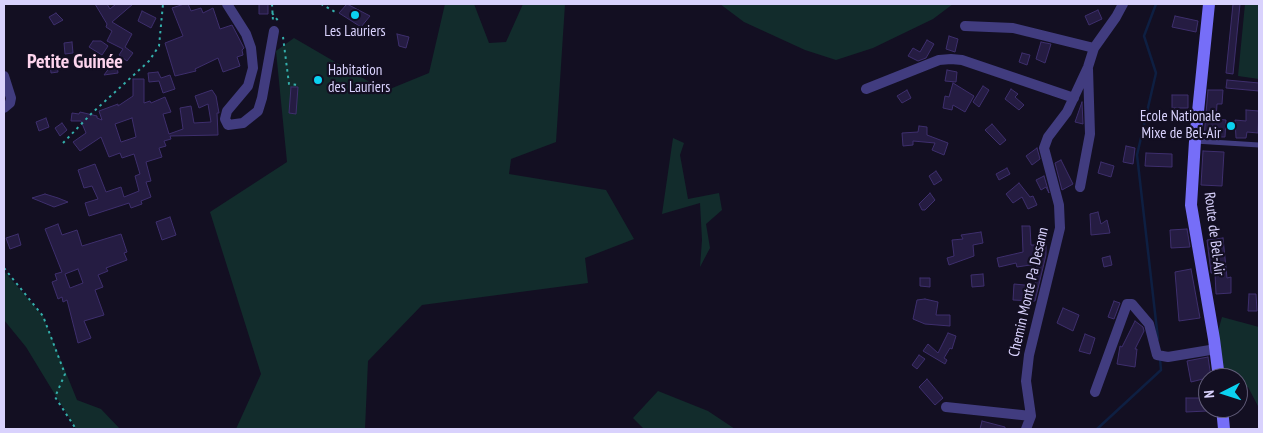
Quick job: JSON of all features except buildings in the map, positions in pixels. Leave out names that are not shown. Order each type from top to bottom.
[{"type":"street","points":[[227,4],[246,34],[251,48],[253,68],[248,86],[226,111],[228,125],[243,124],[258,111],[279,30]]},
{"type":"street","name":"Chemin Monte Pa Desann","points":[[1026,429],[1031,416],[1026,381],[1028,355],[1060,228],[1059,205],[1044,148],[1074,98],[1094,48],[1116,17],[1122,4]]},
{"type":"street","name":"Route de Bel-Air","points":[[1209,4],[1195,141],[1191,204],[1218,368]]},
{"type":"street","points":[[965,26],[1013,28],[1094,48]]},
{"type":"street","points":[[866,89],[939,60],[950,59],[962,60],[1074,98]]},
{"type":"street","points":[[1080,187],[1090,134],[1088,67]]},
{"type":"street","points":[[4,76],[11,101],[4,108]]},
{"type":"street","points":[[1095,392],[1126,304],[1132,304],[1149,324],[1159,356],[1216,349]]},
{"type":"street","points":[[946,407],[1031,416]]},
{"type":"lane","points":[[1195,141],[1259,145]]},
{"type":"path","points":[[63,143],[91,114],[150,61],[159,46],[162,4]]},
{"type":"path","points":[[272,4],[272,13],[279,30],[289,84],[300,85]]},
{"type":"path","points":[[321,4],[337,14]]},
{"type":"path","points":[[272,13],[279,30]]},
{"type":"path","points":[[4,268],[43,316],[65,374],[55,397],[76,429]]},
{"type":"green space","points":[[445,4],[474,4],[489,43],[506,42],[523,4],[565,4],[556,142],[511,159],[509,174],[606,190],[634,239],[585,258],[588,283],[422,305],[368,361],[365,429],[236,429],[261,374],[210,212],[287,162],[276,51],[294,38],[385,91],[429,73]]},
{"type":"green space","points":[[720,4],[953,4],[933,19],[873,48],[836,60],[805,50],[744,22]]},
{"type":"green space","points":[[1245,4],[1259,4],[1259,79],[1238,76]]},
{"type":"green space","points":[[673,138],[684,143],[680,155],[688,199],[719,193],[722,210],[706,224],[710,248],[700,267],[702,240],[700,203],[662,214]]},
{"type":"green space","points":[[4,271],[43,316],[77,400],[101,409],[120,429],[76,429],[26,347],[4,320]]},
{"type":"green space","points":[[1222,317],[1259,327],[1259,408],[1248,387],[1248,368],[1216,368],[1211,356]]},
{"type":"green space","points":[[658,391],[708,411],[735,429],[644,429],[633,418]]},
{"type":"waterway","points":[[1156,4],[1144,36],[1156,73],[1137,155],[1158,339]]},
{"type":"waterway","points":[[1097,429],[1161,370],[1160,359]]},
{"type":"place","name":"Les Lauriers","points":[[355,15]]},
{"type":"place","name":"Habitation des Lauriers","points":[[318,80]]},
{"type":"place","name":"Ecole Nationale Mixe de Bel-Air","points":[[1231,126]]},
{"type":"district","name":"Petite Guinée","points":[[75,62]]}]
